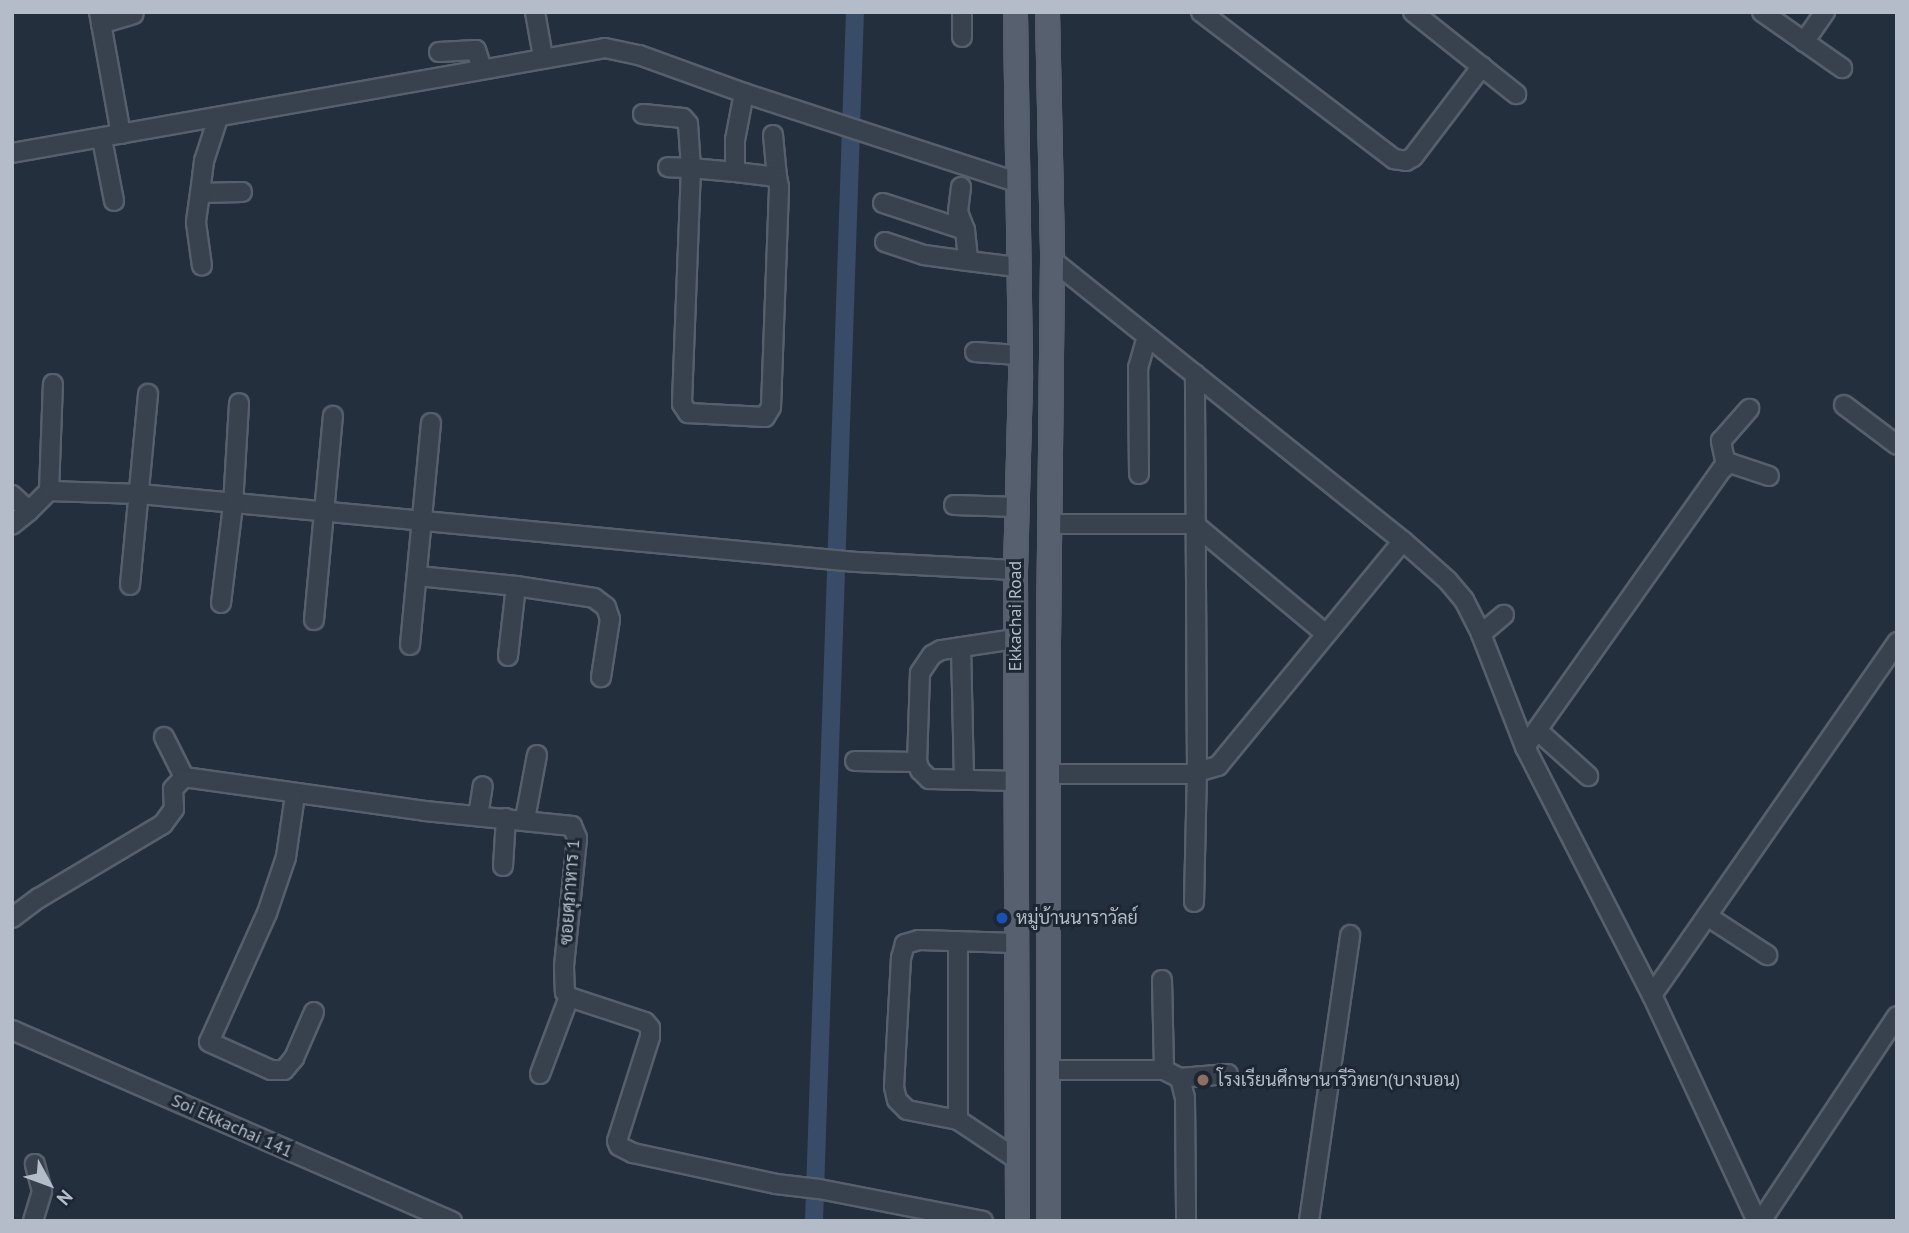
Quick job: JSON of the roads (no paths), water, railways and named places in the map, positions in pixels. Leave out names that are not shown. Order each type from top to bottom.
[{"type":"main road","name":"Ekkachai Road","points":[[1015,12],[1018,355],[1015,570],[1017,1221]]},
{"type":"main road","name":"Ekkachai Road","points":[[1047,12],[1052,260],[1048,1221]]},
{"type":"main road","points":[[1016,256],[1052,260]]},
{"type":"street","points":[[535,12],[543,57]]},
{"type":"street","points":[[962,12],[962,37]]},
{"type":"street","points":[[1201,12],[1394,159],[1406,161],[1413,157],[1482,66]]},
{"type":"street","points":[[1413,12],[1516,94]]},
{"type":"street","points":[[1762,12],[1842,68]]},
{"type":"street","points":[[1804,42],[1825,12]]},
{"type":"street","points":[[121,134],[100,18],[132,14]]},
{"type":"street","points":[[12,153],[218,118],[592,48],[621,50],[1016,182]]},
{"type":"street","points":[[439,52],[476,50],[482,69]]},
{"type":"street","points":[[735,172],[735,140],[744,93]]},
{"type":"street","points":[[643,114],[686,120],[691,168],[682,404],[688,413],[757,418],[765,417],[771,407],[780,194],[773,135]]},
{"type":"street","points":[[202,266],[196,223],[204,162],[218,118]]},
{"type":"street","points":[[102,139],[114,201]]},
{"type":"street","points":[[668,167],[777,177]]},
{"type":"street","points":[[961,187],[958,212],[965,230],[968,261]]},
{"type":"street","points":[[200,194],[242,192]]},
{"type":"street","points":[[883,203],[965,230]]},
{"type":"street","points":[[884,242],[924,255],[968,261],[1016,256]]},
{"type":"street","points":[[1052,260],[1403,541],[1448,581],[1464,600],[1481,634],[1525,747],[1652,995],[1756,1220]]},
{"type":"street","points":[[1139,474],[1138,368],[1147,336]]},
{"type":"street","points":[[975,352],[1018,355]]},
{"type":"street","points":[[1194,902],[1197,773],[1195,374]]},
{"type":"street","points":[[12,525],[49,491],[53,384]]},
{"type":"street","points":[[130,585],[148,394]]},
{"type":"street","points":[[221,603],[233,505],[239,403]]},
{"type":"street","points":[[1844,405],[1897,445]]},
{"type":"street","points":[[1525,747],[1726,465],[1721,441],[1749,409]]},
{"type":"street","points":[[314,620],[333,416]]},
{"type":"street","points":[[410,645],[418,576],[419,521],[431,423]]},
{"type":"street","points":[[1726,465],[1736,464],[1769,476]]},
{"type":"street","points":[[49,491],[140,494],[233,505],[856,562],[1015,570]]},
{"type":"street","points":[[12,495],[29,510]]},
{"type":"street","points":[[954,505],[1017,507]]},
{"type":"street","points":[[1050,524],[1194,524],[1325,633]]},
{"type":"street","points":[[1048,774],[1197,773],[1218,766],[1403,541]]},
{"type":"street","points":[[418,576],[516,586],[594,598],[606,607],[610,618],[601,677]]},
{"type":"street","points":[[508,656],[516,586]]},
{"type":"street","points":[[1481,634],[1504,615]]},
{"type":"street","points":[[1015,639],[941,650],[932,655],[920,673],[918,762],[919,771],[929,779],[1017,782]]},
{"type":"street","points":[[1652,995],[1897,642]]},
{"type":"street","points":[[961,647],[964,780]]},
{"type":"street","points":[[1537,730],[1588,776]]},
{"type":"street","points":[[12,918],[39,898],[163,824],[174,809],[173,789],[184,777],[164,737]]},
{"type":"street","points":[[503,866],[537,755]]},
{"type":"street","points":[[855,761],[918,762]]},
{"type":"street","name":"ซอยศุภาหาร 1","points":[[184,777],[295,795],[565,824],[576,831],[563,985],[569,997]]},
{"type":"street","points":[[478,816],[483,786]]},
{"type":"street","points":[[295,795],[286,857],[267,913],[209,1042],[271,1070],[284,1070],[295,1058],[314,1012]]},
{"type":"street","points":[[1707,916],[1767,955]]},
{"type":"street","points":[[1309,1221],[1350,935]]},
{"type":"street","points":[[1016,943],[919,940],[905,944],[901,958],[894,1087],[897,1100],[906,1110],[958,1120],[1018,1160]]},
{"type":"street","points":[[958,941],[958,1120]]},
{"type":"street","points":[[1162,980],[1172,1074],[1185,1098],[1186,1221]]},
{"type":"street","points":[[540,1074],[569,997],[645,1022],[650,1028],[650,1037],[617,1141],[619,1146],[633,1153],[776,1184],[819,1189],[983,1221]]},
{"type":"street","points":[[1756,1220],[1897,1016]]},
{"type":"street","name":"Soi Ekkachai 141","points":[[12,1030],[452,1221]]},
{"type":"street","points":[[1048,1070],[1228,1074]]},
{"type":"street","points":[[33,1221],[42,1191],[35,1164]]},
{"type":"waterway","points":[[814,1221],[855,12]]},
{"type":"place","name":"หมู่บ้านนาราวัลย์","points":[[1002,918]]},
{"type":"place","name":"โรงเรียนศึกษานารีวิทยา(บางบอน)","points":[[1203,1080]]}]
